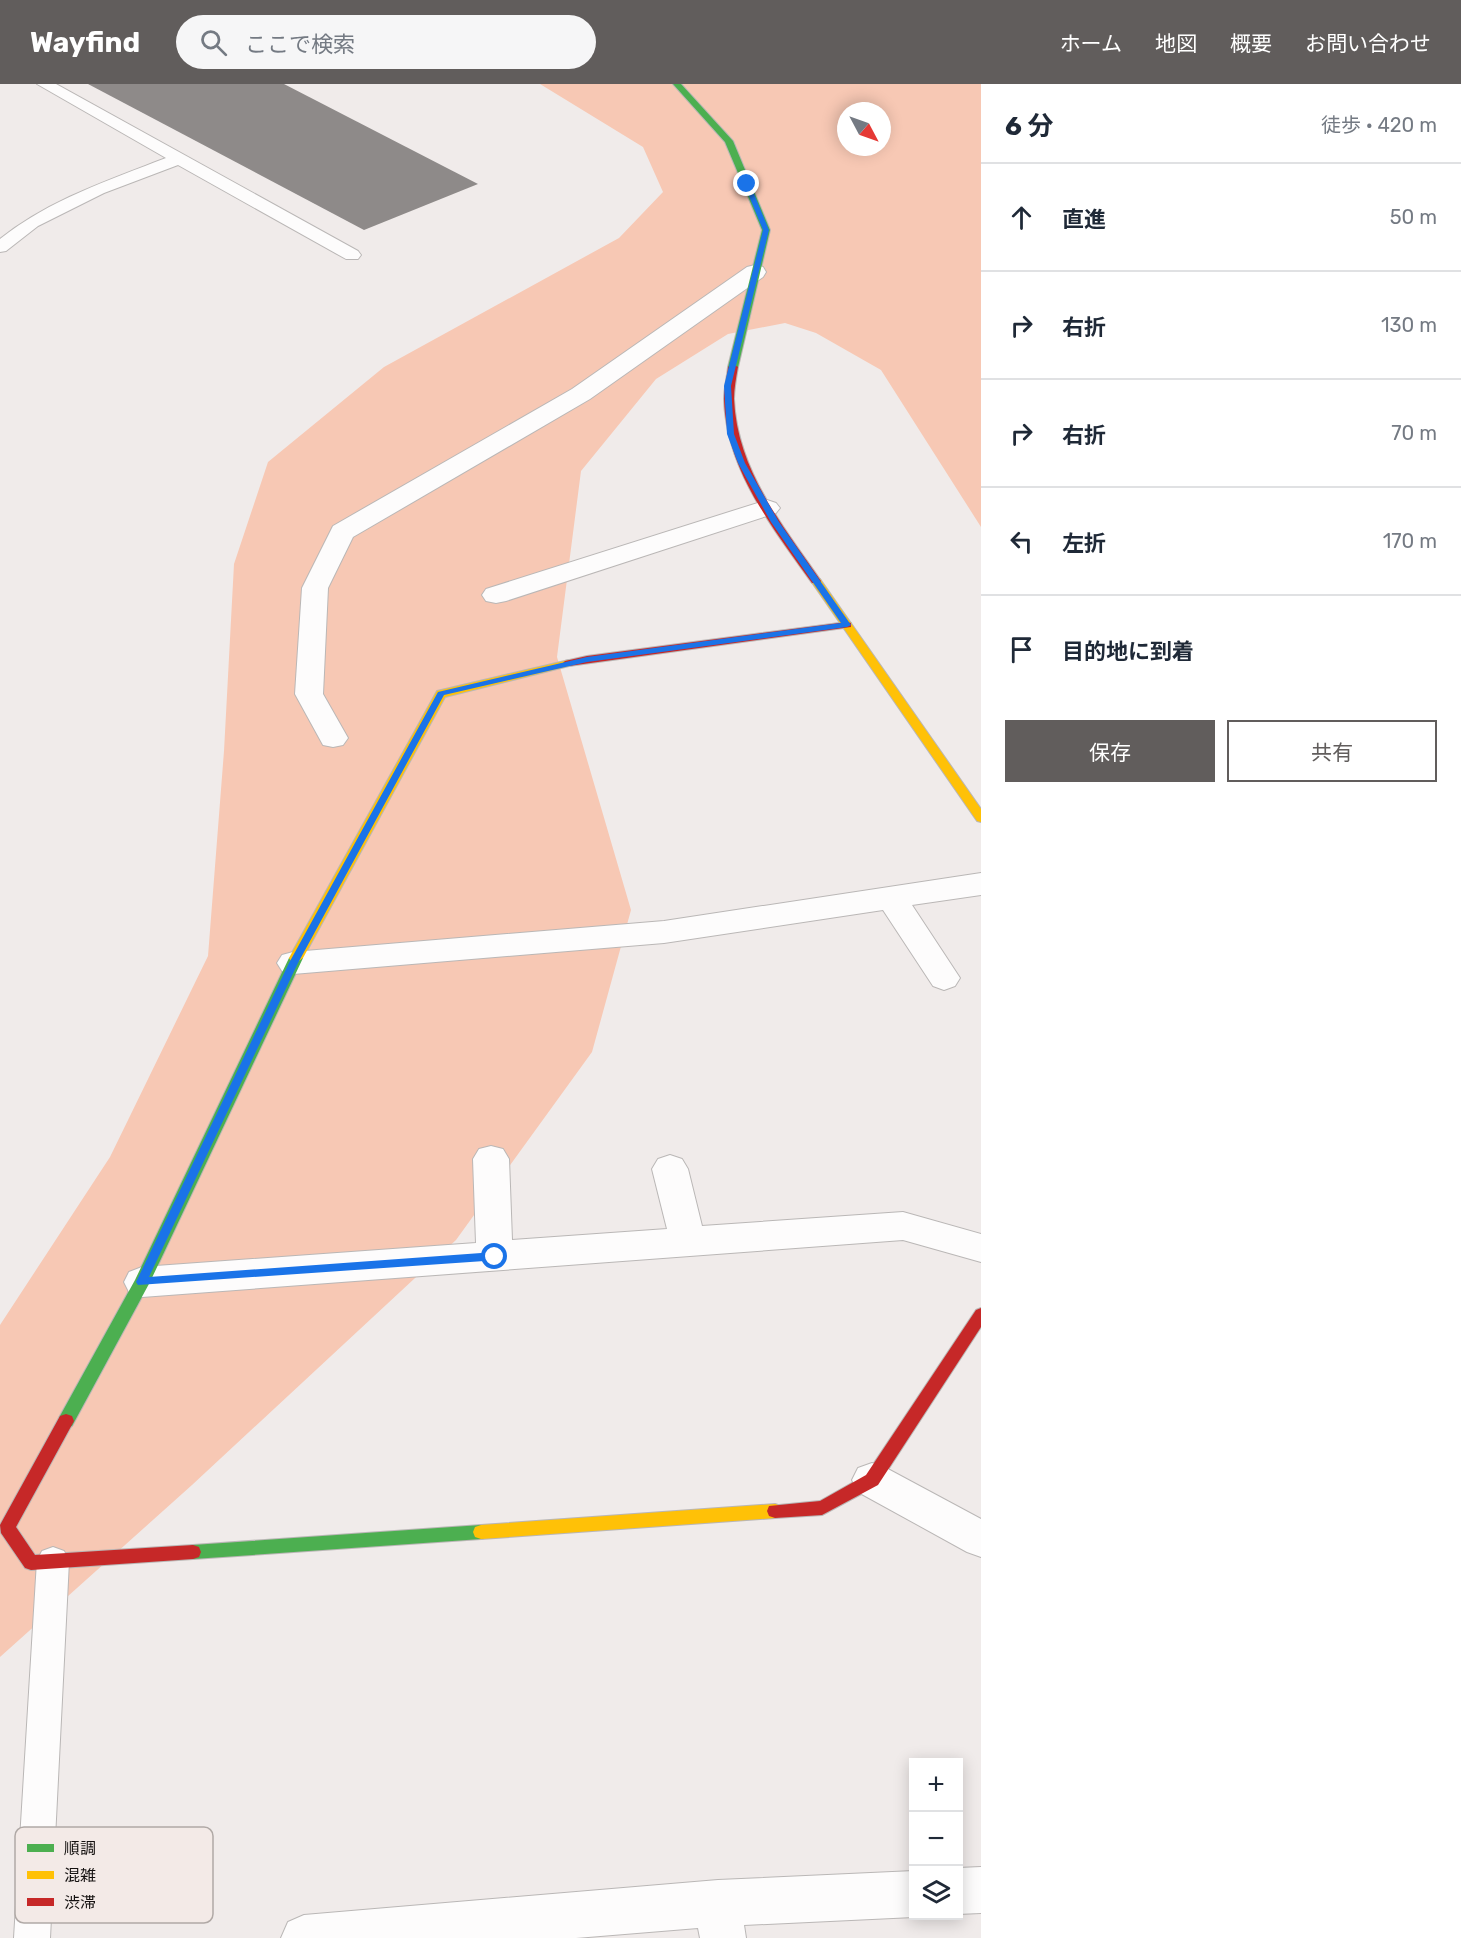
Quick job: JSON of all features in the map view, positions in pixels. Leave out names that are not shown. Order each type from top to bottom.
[{"type":"street","points":[[677,84],[729,141],[766,230],[728,386],[730,434],[742,463],[767,508],[981,818]]},
{"type":"street","points":[[333,738],[309,694],[315,588],[342,532],[581,394],[755,272]]},
{"type":"street","points":[[496,596],[767,508]]},
{"type":"street","points":[[847,625],[587,659],[441,694],[293,963],[142,1282],[7,1528],[31,1563],[822,1508],[873,1480],[981,1314]]},
{"type":"street","points":[[293,963],[664,932],[981,884]]},
{"type":"street","points":[[891,897],[944,978]]},
{"type":"street","points":[[491,1159],[495,1257]]},
{"type":"street","points":[[669,1169],[688,1242]]},
{"type":"street","points":[[142,1282],[903,1226],[981,1248]]},
{"type":"street","points":[[873,1480],[981,1539]]},
{"type":"street","points":[[963,1891],[981,1890]]},
{"type":"street","points":[[304,1938],[720,1921],[909,1895]]},
{"type":"lane","points":[[45,84],[352,255]]},
{"type":"lane","points":[[0,247],[32,222],[98,190],[179,159]]},
{"type":"lane","points":[[38,1827],[53,1561]]},
{"type":"lane","points":[[32,1938],[33,1923]]},
{"type":"shaded area","points":[[540,84],[981,84],[981,527],[881,370],[816,333],[785,323],[728,334],[656,379],[581,471],[557,657],[631,910],[592,1052],[456,1240],[192,1485],[0,1657],[0,1325],[110,1157],[208,956],[224,751],[234,564],[268,462],[384,367],[619,238],[663,192],[643,147]]},
{"type":"building","points":[[88,84],[284,84],[478,184],[364,230]]},
{"type":"traffic: fast","points":[[677,84],[729,141],[766,230],[733,367]]},
{"type":"traffic: fast","points":[[66,1421],[142,1282],[296,958]]},
{"type":"traffic: fast","points":[[193,1552],[481,1532]]},
{"type":"traffic: slow","points":[[816,581],[981,818]]},
{"type":"traffic: slow","points":[[296,958],[441,694],[569,663]]},
{"type":"traffic: slow","points":[[481,1532],[775,1511]]},
{"type":"traffic: jam","points":[[733,367],[729,397],[731,425],[739,454],[766,507],[816,581]]},
{"type":"traffic: jam","points":[[569,663],[847,625]]},
{"type":"traffic: jam","points":[[775,1511],[822,1508],[872,1480],[981,1314]]},
{"type":"traffic: jam","points":[[66,1421],[7,1528],[31,1563],[193,1552]]},
{"type":"route","points":[[495,1257],[142,1282],[293,963],[441,694],[587,659],[847,625],[775,522],[742,463],[730,434],[728,386],[736,345],[766,230],[747,184]]}]
